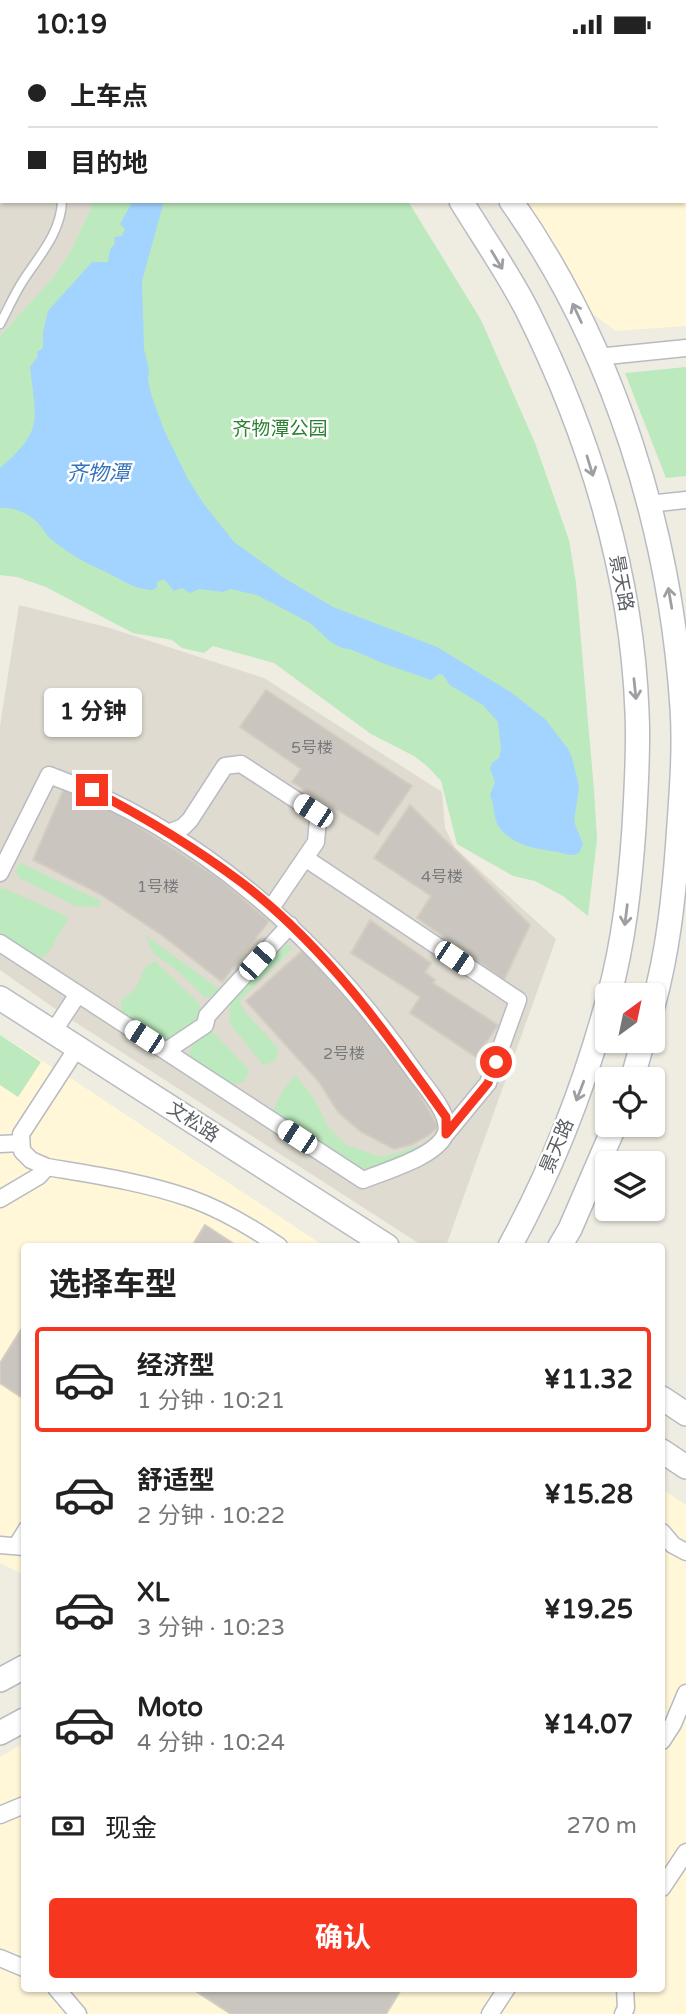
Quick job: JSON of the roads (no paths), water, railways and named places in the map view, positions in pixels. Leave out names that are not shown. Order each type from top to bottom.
[{"type":"street","name":"景天路","points":[[462,203],[526,309],[550,361],[580,434],[619,567],[630,630],[638,711],[637,780],[626,920],[612,983]]},
{"type":"street","points":[[512,203],[566,288],[597,357],[622,419],[663,557],[674,624],[682,709],[682,782],[670,926],[658,983]]},
{"type":"street","points":[[597,357],[686,348]]},
{"type":"street","points":[[649,504],[686,500]]},
{"type":"street","points":[[168,832],[183,827],[190,820],[225,766],[241,764],[313,811],[318,819],[316,842],[271,908]]},
{"type":"street","points":[[0,873],[50,775],[92,790],[168,832],[243,884],[319,954],[384,1030],[446,1117],[446,1134]]},
{"type":"street","points":[[0,943],[363,1180],[432,1150],[446,1134],[488,1083],[518,1000],[305,858]]},
{"type":"street","points":[[166,1051],[205,1025],[207,1016],[290,925]]},
{"type":"street","points":[[52,1032],[78,994]]},
{"type":"street","name":"文松路","points":[[0,998],[382,1243]]},
{"type":"street","name":"景天路","points":[[512,1243],[564,1133],[595,1047]]},
{"type":"street","points":[[77,1048],[21,1134],[22,1151],[31,1160],[47,1167],[148,1186],[190,1198],[248,1226],[274,1243]]},
{"type":"street","points":[[562,1243],[610,1137]]},
{"type":"street","points":[[0,1144],[21,1143]]},
{"type":"street","points":[[0,1199],[38,1176],[47,1167]]},
{"type":"street","points":[[665,1400],[686,1414]]},
{"type":"street","points":[[665,1453],[686,1467]]},
{"type":"street","points":[[665,1536],[673,1545],[686,1552]]},
{"type":"street","points":[[0,1680],[21,1669]]},
{"type":"street","points":[[665,1736],[686,1693]]},
{"type":"street","points":[[0,1734],[21,1722]]},
{"type":"street","points":[[0,1815],[21,1806]]},
{"type":"street","points":[[665,1884],[686,1852]]},
{"type":"street","points":[[0,1958],[21,1967]]},
{"type":"street","points":[[59,1992],[78,2014]]},
{"type":"street","points":[[489,2014],[504,1992]]},
{"type":"street","points":[[622,2014],[626,2008],[625,1992]]},
{"type":"lane","points":[[0,324],[59,223],[62,203]]},
{"type":"water","name":"齐物潭","points":[[132,203],[163,203],[142,281],[144,349],[151,394],[164,430],[203,503],[234,542],[284,578],[333,607],[437,647],[512,693],[546,720],[568,749],[579,786],[574,822],[583,844],[579,853],[569,855],[533,848],[511,839],[499,827],[490,795],[495,782],[490,769],[492,763],[499,758],[501,750],[498,722],[483,705],[450,685],[443,675],[439,674],[431,680],[342,648],[310,623],[257,595],[230,589],[223,592],[199,589],[190,593],[182,588],[174,591],[164,579],[157,582],[157,587],[153,590],[135,587],[66,551],[26,514],[10,508],[0,508],[0,468],[24,444],[34,423],[30,367],[38,356],[37,352],[43,348],[43,332],[48,311],[92,262],[108,262],[110,250],[115,243],[114,237],[122,236],[125,229],[120,224]]},
{"type":"park label","name":"齐物潭公园","points":[[280,429]]}]
